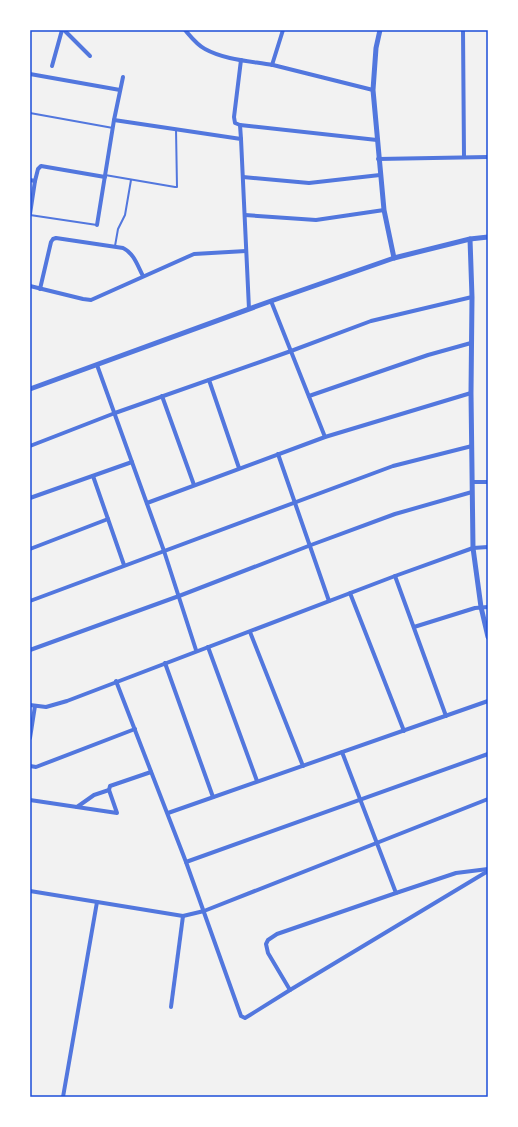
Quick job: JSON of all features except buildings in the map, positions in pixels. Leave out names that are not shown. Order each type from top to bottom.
[{"type":"street","points":[[52,66],[63,30],[90,56]]},
{"type":"street","points":[[185,30],[196,43],[204,49],[214,53],[241,60],[272,65],[373,90]]},
{"type":"street","points":[[272,65],[283,30]]},
{"type":"street","points":[[380,30],[376,48],[373,90],[378,159],[384,210],[394,258]]},
{"type":"street","points":[[463,30],[464,157]]},
{"type":"street","points":[[241,60],[234,117],[235,123],[240,125],[377,140]]},
{"type":"street","points":[[30,74],[120,90]]},
{"type":"street","points":[[97,226],[114,120],[123,77]]},
{"type":"street","points":[[114,120],[241,138]]},
{"type":"street","points":[[240,125],[249,309]]},
{"type":"street","points":[[378,159],[488,157]]},
{"type":"street","points":[[30,214],[35,181],[38,168],[41,166],[105,176]]},
{"type":"street","points":[[243,177],[309,183],[380,175]]},
{"type":"street","points":[[30,180],[35,181]]},
{"type":"street","points":[[245,215],[316,220],[384,210]]},
{"type":"street","points":[[30,389],[394,258],[470,239],[488,237]]},
{"type":"street","points":[[40,289],[53,239],[56,238],[128,250],[143,276]]},
{"type":"street","points":[[470,239],[472,297],[471,393],[473,548],[481,607],[488,637]]},
{"type":"street","points":[[30,286],[83,300],[91,300],[97,299],[143,276],[194,254],[246,251]]},
{"type":"street","points":[[30,446],[115,413],[371,321],[472,297]]},
{"type":"street","points":[[271,301],[325,437]]},
{"type":"street","points":[[308,396],[428,355],[471,343]]},
{"type":"street","points":[[97,365],[164,550],[196,650]]},
{"type":"street","points":[[209,380],[239,468]]},
{"type":"street","points":[[147,503],[325,437],[471,393]]},
{"type":"street","points":[[162,396],[194,485]]},
{"type":"street","points":[[30,601],[393,466],[472,446]]},
{"type":"street","points":[[278,454],[311,545],[329,601]]},
{"type":"street","points":[[30,498],[132,462]]},
{"type":"street","points":[[93,476],[124,565]]},
{"type":"street","points":[[472,482],[488,482]]},
{"type":"street","points":[[30,650],[179,596],[395,514],[472,492]]},
{"type":"street","points":[[30,548],[108,519]]},
{"type":"street","points":[[30,738],[32,706],[46,707],[67,701],[196,650],[250,632],[395,576],[473,548],[488,547]]},
{"type":"street","points":[[395,576],[446,716]]},
{"type":"street","points":[[350,593],[404,731]]},
{"type":"street","points":[[414,627],[481,607],[488,607]]},
{"type":"street","points":[[250,632],[303,766]]},
{"type":"street","points":[[208,647],[257,781]]},
{"type":"street","points":[[164,663],[213,797]]},
{"type":"street","points":[[116,681],[168,812],[241,1016],[245,1018],[488,870]]},
{"type":"street","points":[[168,812],[404,731],[488,700]]},
{"type":"street","points":[[30,766],[36,767],[135,729]]},
{"type":"street","points":[[342,752],[396,893]]},
{"type":"street","points":[[186,862],[488,754]]},
{"type":"street","points":[[77,807],[94,795],[109,790],[110,786],[113,784],[151,772]]},
{"type":"street","points":[[30,800],[117,813],[109,790]]},
{"type":"street","points":[[30,891],[183,916],[204,911],[488,799]]},
{"type":"street","points":[[290,990],[268,953],[266,944],[268,940],[277,934],[456,873],[488,870]]},
{"type":"street","points":[[62,1097],[97,902]]},
{"type":"street","points":[[172,1007],[183,916]]},
{"type":"lane","points":[[30,113],[113,128]]},
{"type":"lane","points":[[105,176],[177,187],[176,129]]},
{"type":"lane","points":[[115,247],[118,229],[125,215],[131,180]]},
{"type":"lane","points":[[30,214],[97,226]]}]
